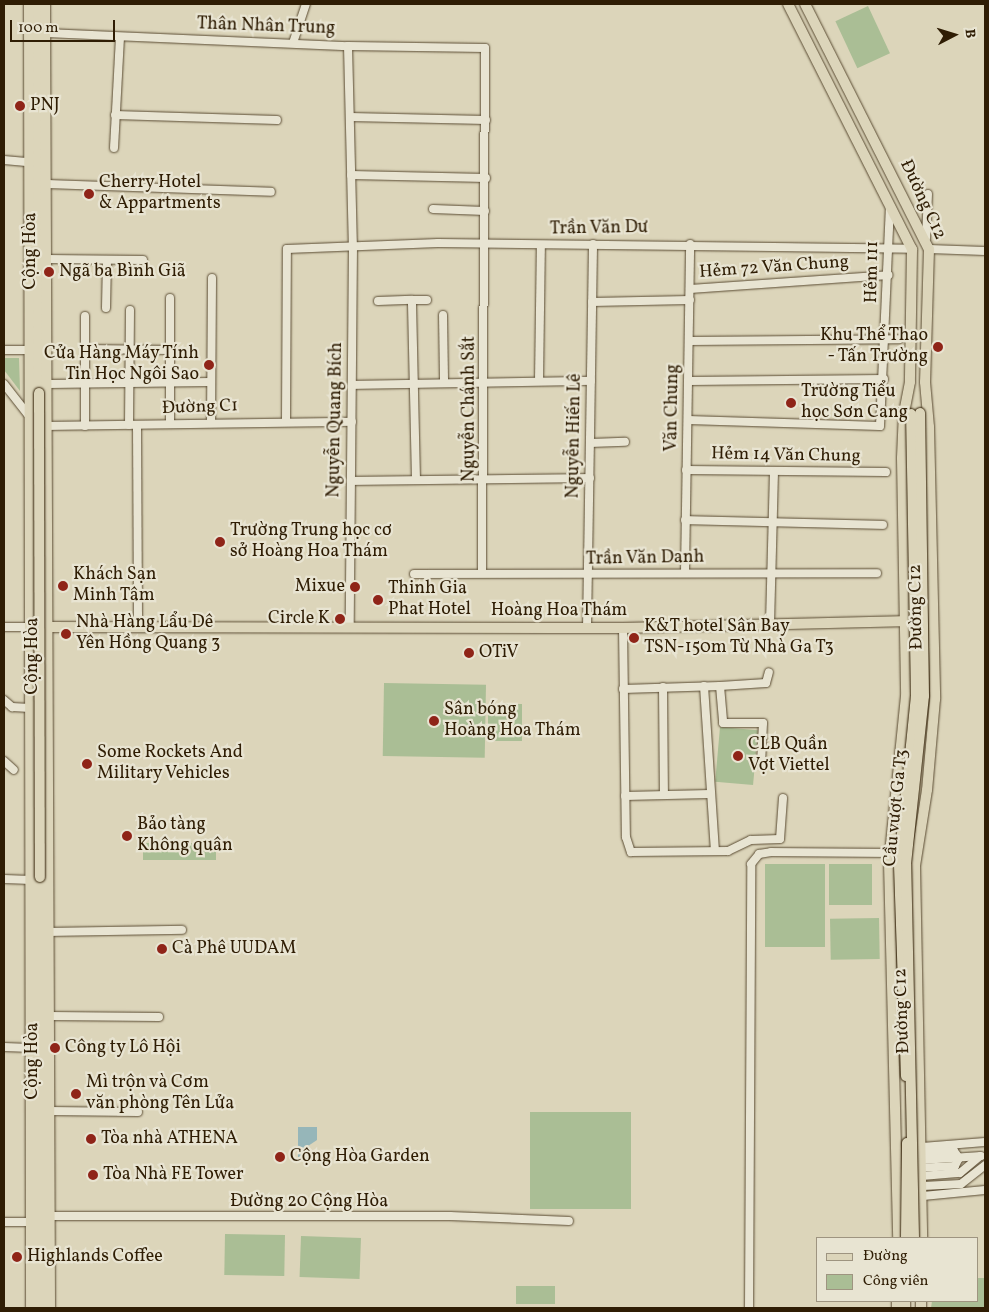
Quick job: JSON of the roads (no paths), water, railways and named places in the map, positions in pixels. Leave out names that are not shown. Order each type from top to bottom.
[{"type":"main road","name":"Cộng Hòa","points":[[29,4],[30,708],[36,878],[31,1048],[31,1308]]},
{"type":"main road","name":"Cộng Hòa","points":[[38,4],[39,393],[36,878],[40,1308]]},
{"type":"main road","name":"Cộng Hòa","points":[[46,4],[50,1308]]},
{"type":"main road","name":"Đường C12","points":[[788,4],[912,250],[910,382],[904,412],[902,458],[906,696],[890,853],[898,1237]]},
{"type":"main road","name":"Đường C12","points":[[805,4],[926,238],[929,249],[925,382],[935,699],[915,866],[920,1023],[922,1237]]},
{"type":"main road","name":"Cầu vượt Ga T3","points":[[910,382],[915,413],[924,696],[906,864],[914,1237]]},
{"type":"main road","name":"Cầu vượt Ga T3","points":[[906,1237],[906,1082],[899,863],[916,696],[915,413],[925,382]]},
{"type":"main road","points":[[29,576],[49,575]]},
{"type":"main road","name":"Hoàng Hoa Thám","points":[[30,627],[350,626],[623,628],[933,620]]},
{"type":"main road","points":[[30,676],[49,676]]},
{"type":"main road","points":[[894,1017],[920,1023]]},
{"type":"main road","points":[[898,1168],[922,1170]]},
{"type":"main road","points":[[898,1197],[922,1170]]},
{"type":"street","points":[[293,43],[306,4]]},
{"type":"street","name":"Thân Nhân Trung","points":[[46,33],[348,46],[485,48]]},
{"type":"street","points":[[114,148],[120,37]]},
{"type":"street","name":"Nguyễn Quang Bích","points":[[348,46],[353,245],[350,626]]},
{"type":"street","name":"Nguyễn Chánh Sắt","points":[[482,573],[486,245],[485,48]]},
{"type":"street","points":[[115,115],[278,120]]},
{"type":"street","points":[[350,117],[486,120]]},
{"type":"street","points":[[4,160],[29,162]]},
{"type":"street","points":[[351,175],[486,178]]},
{"type":"street","points":[[47,184],[271,192]]},
{"type":"street","points":[[926,238],[928,194]]},
{"type":"street","name":"Hẻm 111","points":[[688,420],[880,426],[886,341],[890,208]]},
{"type":"street","points":[[433,209],[485,211]]},
{"type":"street","name":"Nguyễn Hiến Lê","points":[[587,628],[593,244]]},
{"type":"street","name":"Trần Văn Dư","points":[[286,421],[287,249],[353,245],[690,244],[912,250]]},
{"type":"street","name":"Văn Chung","points":[[685,572],[690,244]]},
{"type":"street","points":[[539,381],[541,245]]},
{"type":"street","points":[[929,249],[985,251]]},
{"type":"street","points":[[47,259],[143,260]]},
{"type":"street","points":[[106,308],[107,260]]},
{"type":"street","name":"Hẻm 72 Văn Chung","points":[[690,289],[889,275]]},
{"type":"street","points":[[211,423],[212,278]]},
{"type":"street","points":[[170,298],[170,424]]},
{"type":"street","points":[[378,300],[427,300]]},
{"type":"street","points":[[412,300],[416,480]]},
{"type":"street","points":[[592,302],[690,300]]},
{"type":"street","points":[[130,310],[130,383],[133,425],[138,627]]},
{"type":"street","points":[[443,315],[444,381]]},
{"type":"street","points":[[85,316],[85,426]]},
{"type":"street","points":[[689,341],[899,340]]},
{"type":"street","points":[[85,349],[170,350]]},
{"type":"street","points":[[4,350],[29,350]]},
{"type":"street","points":[[689,381],[884,378]]},
{"type":"street","points":[[352,384],[444,381],[591,381]]},
{"type":"street","points":[[48,384],[211,382]]},
{"type":"street","points":[[4,384],[29,416]]},
{"type":"street","name":"Đường C1","points":[[48,426],[286,421],[352,422]]},
{"type":"street","points":[[590,443],[624,442]]},
{"type":"street","name":"Hẻm 14 Văn Chung","points":[[686,470],[886,472]]},
{"type":"street","points":[[770,624],[774,471]]},
{"type":"street","points":[[351,481],[590,478]]},
{"type":"street","points":[[685,520],[883,525]]},
{"type":"street","name":"Trần Văn Danh","points":[[414,574],[482,573],[588,576],[685,572],[877,573]]},
{"type":"street","name":"Hoàng Hoa Thám","points":[[4,627],[30,627]]},
{"type":"street","points":[[623,628],[626,837],[631,852],[728,851],[751,840],[780,839],[783,798]]},
{"type":"street","points":[[624,689],[766,683],[768,672]]},
{"type":"street","points":[[704,686],[714,851]]},
{"type":"street","points":[[720,686],[723,722],[763,723],[762,764]]},
{"type":"street","points":[[664,687],[664,796]]},
{"type":"street","points":[[4,700],[12,707],[30,708]]},
{"type":"street","points":[[4,761],[14,770]]},
{"type":"street","points":[[625,796],[710,794]]},
{"type":"street","points":[[750,1308],[751,864],[759,854],[771,852],[890,853]]},
{"type":"street","points":[[4,879],[36,878]]},
{"type":"street","points":[[50,932],[182,930]]},
{"type":"street","points":[[49,1016],[159,1017]]},
{"type":"street","points":[[4,1047],[31,1048]]},
{"type":"street","points":[[49,1111],[138,1112]]},
{"type":"street","points":[[922,1170],[985,1142]]},
{"type":"street","points":[[922,1170],[954,1151],[959,1158]]},
{"type":"street","points":[[922,1170],[960,1173],[983,1156]]},
{"type":"street","points":[[959,1158],[983,1156]]},
{"type":"street","points":[[922,1170],[955,1166],[959,1158]]},
{"type":"street","points":[[922,1170],[961,1184],[985,1165]]},
{"type":"street","points":[[922,1170],[985,1190]]},
{"type":"street","name":"Đường 20 Cộng Hòa","points":[[49,1216],[450,1216],[569,1221]]},
{"type":"street","points":[[4,1222],[31,1222]]},
{"type":"water","points":[[298,1127],[317,1127],[317,1140],[308,1146],[308,1158],[298,1157]]},
{"type":"place","name":"PNJ","points":[[20,106]]},
{"type":"place","name":"Cherry Hotel & Appartments","points":[[89,194]]},
{"type":"place","name":"Ngã ba Bình Giã","points":[[49,272]]},
{"type":"place","name":"Khu Thể Thao - Tấn Trường","points":[[938,347]]},
{"type":"place","name":"Cửa Hàng Máy Tính Tin Học Ngôi Sao","points":[[209,365]]},
{"type":"place","name":"Trường Tiểu học Sơn Cang","points":[[791,403]]},
{"type":"place","name":"Trường Trung học cơ sở Hoàng Hoa Thám","points":[[220,542]]},
{"type":"place","name":"Khách Sạn Minh Tâm","points":[[63,586]]},
{"type":"place","name":"Mixue","points":[[355,587]]},
{"type":"place","name":"Thinh Gia Phat Hotel","points":[[378,600]]},
{"type":"place","name":"Circle K","points":[[340,619]]},
{"type":"place","name":"Nhà Hàng Lẩu Dê Yên Hồng Quang 3","points":[[66,634]]},
{"type":"place","name":"K&T hotel Sân Bay TSN-150m Từ Nhà Ga T3","points":[[634,638]]},
{"type":"place","name":"OTiV","points":[[469,653]]},
{"type":"place","name":"Sân bóng Hoàng Hoa Thám","points":[[434,721]]},
{"type":"place","name":"CLB Quần Vợt Viettel","points":[[738,756]]},
{"type":"place","name":"Some Rockets And Military Vehicles","points":[[87,764]]},
{"type":"place","name":"Bảo tàng Không quân","points":[[127,836]]},
{"type":"place","name":"Cà Phê UUDAM","points":[[162,949]]},
{"type":"place","name":"Công ty Lô Hội","points":[[55,1048]]},
{"type":"place","name":"Mì trộn và Cơm văn phòng Tên Lửa","points":[[76,1094]]},
{"type":"place","name":"Tòa nhà ATHENA","points":[[91,1139]]},
{"type":"place","name":"Cộng Hòa Garden","points":[[280,1157]]},
{"type":"place","name":"Tòa Nhà FE Tower","points":[[93,1175]]},
{"type":"place","name":"Highlands Coffee","points":[[17,1257]]}]
